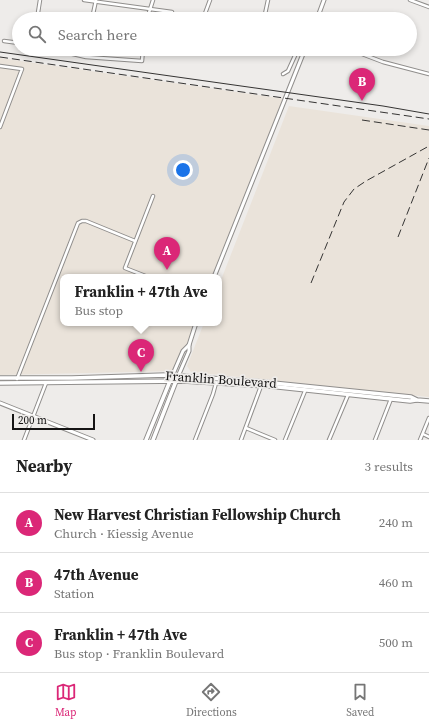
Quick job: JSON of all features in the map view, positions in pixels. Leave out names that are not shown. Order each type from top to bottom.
[{"type":"main road","name":"Franklin Boulevard","points":[[0,378],[72,378],[173,375],[410,397],[417,400]]},
{"type":"main road","name":"Franklin Boulevard","points":[[0,383],[170,381],[226,383],[410,401],[429,401]]},
{"type":"main road","points":[[146,440],[170,381]]},
{"type":"main road","points":[[153,440],[176,381]]},
{"type":"main road","points":[[226,383],[250,381],[272,384],[278,388]]},
{"type":"street","points":[[38,12],[40,0]]},
{"type":"street","points":[[84,0],[172,12]]},
{"type":"street","points":[[149,10],[153,0]]},
{"type":"street","points":[[206,12],[210,0]]},
{"type":"street","points":[[265,12],[268,0]]},
{"type":"street","points":[[320,12],[324,0]]},
{"type":"street","points":[[410,0],[429,7]]},
{"type":"street","points":[[94,12],[96,1]]},
{"type":"street","points":[[4,41],[12,42]]},
{"type":"street","points":[[86,56],[142,61],[142,56]]},
{"type":"street","points":[[283,74],[288,71],[295,56]]},
{"type":"street","points":[[215,274],[302,56]]},
{"type":"street","points":[[367,56],[382,62],[429,74]]},
{"type":"street","points":[[0,66],[22,69],[0,127]]},
{"type":"street","points":[[140,274],[125,268],[153,196]]},
{"type":"street","points":[[16,383],[78,223],[85,220],[135,241]]},
{"type":"street","points":[[176,381],[189,350],[189,345],[195,326]]},
{"type":"street","points":[[170,381],[183,352],[189,345]]},
{"type":"street","points":[[24,440],[46,383]]},
{"type":"street","points":[[195,440],[216,383]]},
{"type":"street","points":[[241,440],[261,386]]},
{"type":"street","points":[[285,440],[305,391]]},
{"type":"street","points":[[329,440],[348,395]]},
{"type":"street","points":[[375,440],[391,398]]},
{"type":"street","points":[[0,403],[93,440]]},
{"type":"street","points":[[420,440],[429,418]]},
{"type":"street","points":[[246,428],[275,440]]},
{"type":"street","points":[[423,434],[429,438]]},
{"type":"shaded area","points":[[0,58],[285,99],[215,274],[60,274],[60,326],[194,326],[176,371],[0,375]]},
{"type":"shaded area","points":[[289,106],[429,126],[429,397],[191,372],[187,366],[203,326],[222,326],[222,277]]},
{"type":"tram line","points":[[0,52],[12,54]]},
{"type":"tram line","points":[[28,56],[383,106],[429,114]]},
{"type":"railway","points":[[0,57],[429,119]]},
{"type":"railway","points":[[362,120],[429,130]]},
{"type":"railway","points":[[311,283],[344,202],[354,189],[429,146]]},
{"type":"railway","points":[[398,237],[429,158]]},
{"type":"place","name":"47th Avenue","points":[[362,101]]},
{"type":"place","name":"New Harvest Christian Fellowship Church","points":[[167,270]]},
{"type":"place","name":"Franklin + 47th Ave","points":[[141,372]]}]
